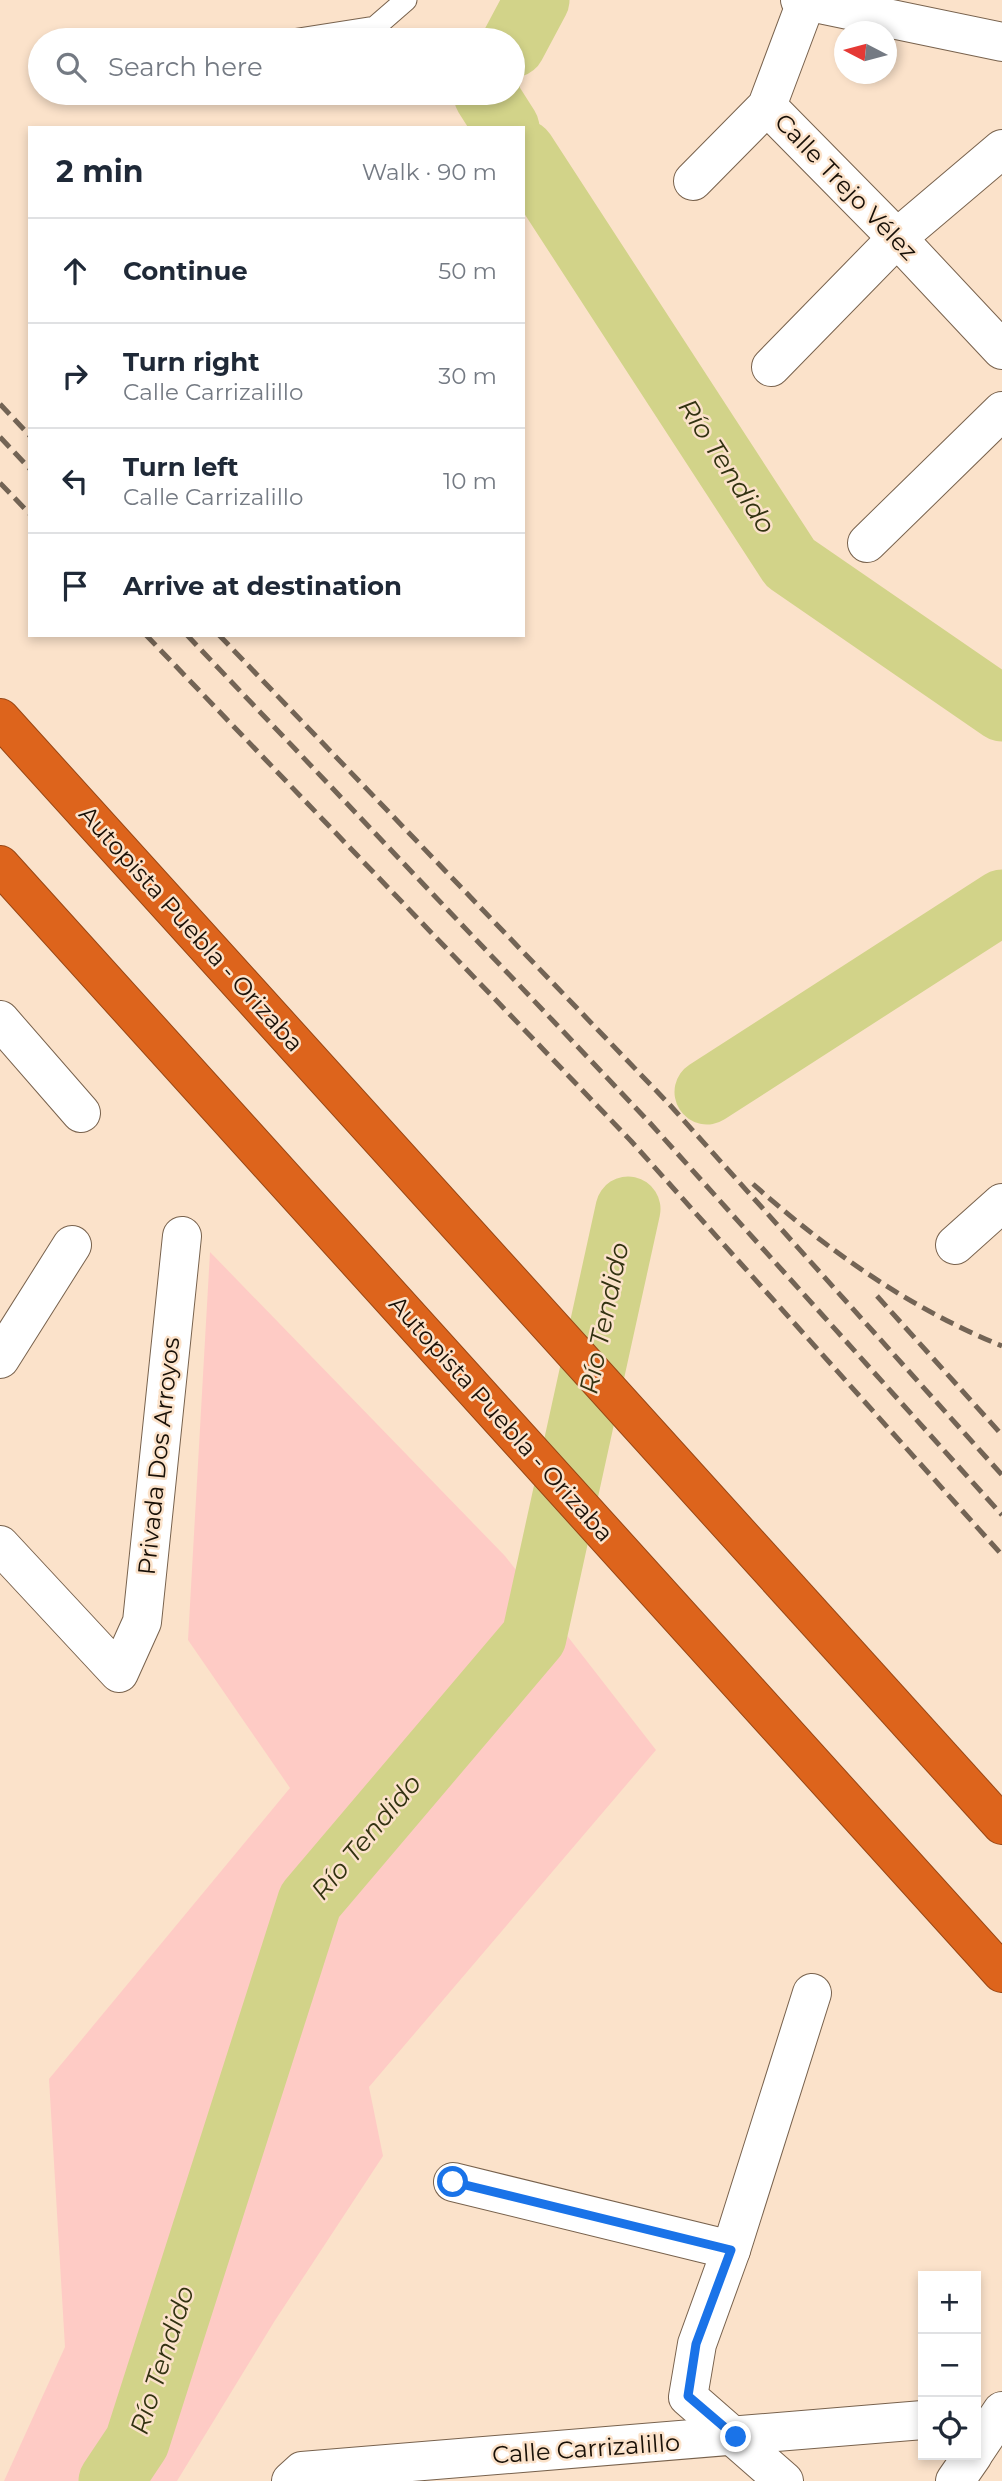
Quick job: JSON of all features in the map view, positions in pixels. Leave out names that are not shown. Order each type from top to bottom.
[{"type":"highway","name":"Autopista Puebla - Orizaba","points":[[0,718],[1002,1825]]},
{"type":"highway","name":"Autopista Puebla - Orizaba","points":[[0,865],[1002,1973]]},
{"type":"street","points":[[803,1],[1002,41]]},
{"type":"street","name":"Calle Trejo Vélez","points":[[803,1],[767,106],[1002,349]]},
{"type":"street","points":[[693,181],[767,106]]},
{"type":"street","points":[[771,367],[897,238],[1002,149]]},
{"type":"street","points":[[867,543],[1002,411]]},
{"type":"street","points":[[0,1020],[81,1113]]},
{"type":"street","points":[[955,1245],[1002,1203]]},
{"type":"street","name":"Privada Dos Arroyos","points":[[0,1545],[119,1672],[142,1622],[182,1236]]},
{"type":"street","points":[[0,1359],[72,1245]]},
{"type":"street","name":"Calle Carrizalillo","points":[[736,2437],[688,2396],[696,2344],[731,2250],[812,1993]]},
{"type":"street","points":[[453,2182],[731,2250]]},
{"type":"street","points":[[981,2414],[1002,2412]]},
{"type":"street","points":[[981,2443],[1002,2412]]},
{"type":"street","points":[[736,2437],[918,2420]]},
{"type":"street","points":[[736,2437],[785,2481]]},
{"type":"street","name":"Calle Carrizalillo","points":[[291,2481],[302,2471],[736,2437]]},
{"type":"street","points":[[955,2481],[969,2460]]},
{"type":"lane","points":[[369,28],[375,27],[406,0]]},
{"type":"shaded area","points":[[210,1252],[505,1556],[656,1750],[369,2087],[383,2156],[274,2322],[177,2481],[4,2481],[65,2347],[49,2079],[290,1788],[188,1640]]},
{"type":"waterway","name":"Río Tendido","points":[[522,28],[537,0]]},
{"type":"waterway","name":"Río Tendido","points":[[492,105],[506,126]]},
{"type":"waterway","name":"Río Tendido","points":[[525,155],[790,563],[1002,709]]},
{"type":"waterway","name":"Río Tendido","points":[[707,1092],[1002,902]]},
{"type":"waterway","name":"Río Tendido","points":[[111,2481],[137,2442],[310,1901],[534,1637],[628,1209]]},
{"type":"railway","points":[[0,404],[28,434]]},
{"type":"railway","points":[[0,437],[28,467]]},
{"type":"railway","points":[[0,483],[28,512]]},
{"type":"railway","points":[[148,637],[631,1141],[1002,1555]]},
{"type":"railway","points":[[189,637],[650,1123],[1002,1515]]},
{"type":"railway","points":[[221,637],[669,1104],[1002,1475]]},
{"type":"railway","points":[[753,1184],[810,1232],[870,1276],[934,1314],[1002,1346]]},
{"type":"railway","points":[[877,1296],[1002,1435]]},
{"type":"route","points":[[453,2182],[731,2250],[696,2344],[688,2396],[736,2437]]}]
